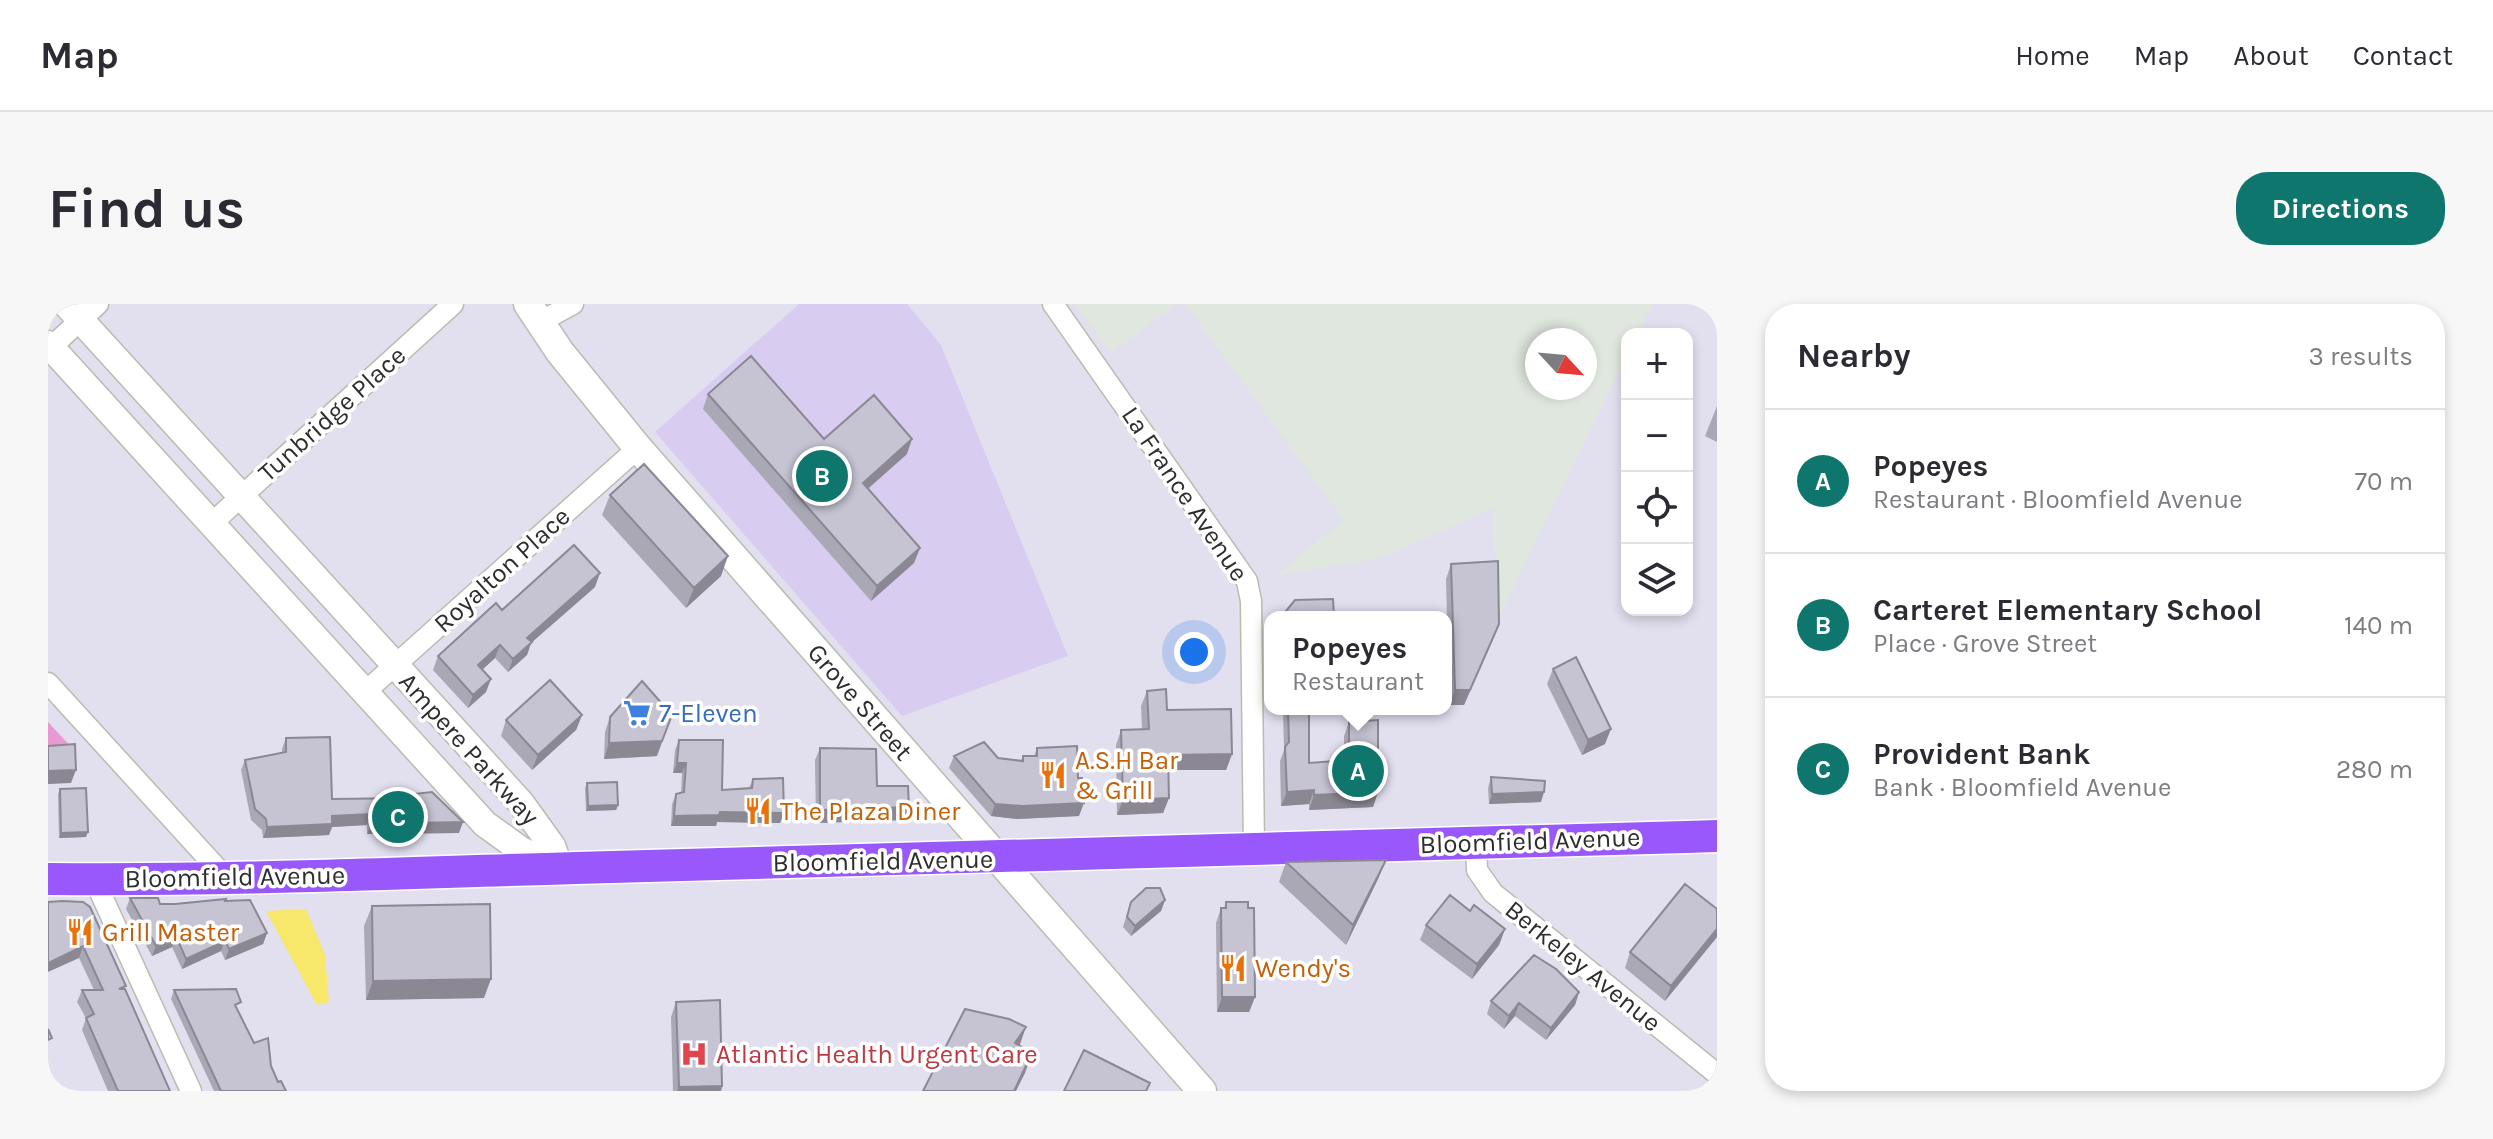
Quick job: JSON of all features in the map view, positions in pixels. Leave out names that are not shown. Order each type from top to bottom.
[{"type":"main road","name":"Grove Street","points":[[534,313],[560,352],[638,448],[1202,1091]]},
{"type":"main road","name":"Bloomfield Avenue","points":[[48,879],[226,878],[1717,836]]},
{"type":"street","name":"Tunbridge Place","points":[[211,524],[453,304]]},
{"type":"street","points":[[534,313],[573,304]]},
{"type":"street","name":"La France Avenue","points":[[1053,304],[1247,581],[1251,601],[1254,849]]},
{"type":"street","name":"Ampere Parkway","points":[[81,309],[241,496],[521,803],[552,846],[560,868]]},
{"type":"street","points":[[49,347],[81,309]]},
{"type":"street","name":"Ampere Parkway","points":[[49,347],[485,824],[521,850],[560,868]]},
{"type":"street","name":"Royalton Place","points":[[365,692],[638,448]]},
{"type":"street","points":[[48,683],[226,878]]},
{"type":"street","name":"Berkeley Avenue","points":[[1476,842],[1477,870],[1493,893],[1717,1074]]},
{"type":"street","points":[[94,879],[191,1091]]},
{"type":"shaded area","points":[[799,304],[907,304],[941,345],[1068,656],[902,716],[655,432]]},
{"type":"shaded area","points":[[1075,304],[1177,304],[1111,353]]},
{"type":"shaded area","points":[[1185,304],[1652,304],[1640,328],[1621,328],[1621,366],[1498,619],[1493,508],[1382,558],[1274,576],[1344,520]]},
{"type":"shaded area","points":[[48,722],[74,750],[48,755]]},
{"type":"shaded area","points":[[306,909],[325,955],[329,1002],[317,1005],[266,911]]},
{"type":"building","points":[[751,356],[824,439],[874,395],[912,439],[863,483],[920,548],[877,586],[708,394]]},
{"type":"building","points":[[644,464],[728,556],[694,588],[610,495]]},
{"type":"building","points":[[574,545],[600,573],[527,638],[532,642],[513,659],[500,645],[478,665],[491,679],[473,695],[438,656],[496,603],[502,610]]},
{"type":"building","points":[[1498,561],[1499,624],[1470,690],[1455,690],[1451,564]]},
{"type":"building","points":[[1333,599],[1334,611],[1286,611],[1295,600]]},
{"type":"building","points":[[1576,657],[1611,729],[1588,740],[1553,669]]},
{"type":"building","points":[[550,680],[582,715],[538,755],[506,720]]},
{"type":"building","name":"7-Eleven","points":[[642,681],[672,715],[662,741],[609,743],[610,717]]},
{"type":"building","points":[[1166,689],[1167,710],[1231,709],[1232,754],[1168,755],[1169,798],[1123,800],[1121,730],[1149,729],[1147,691]]},
{"type":"building","points":[[1288,715],[1309,715],[1309,763],[1349,760],[1349,722],[1378,720],[1378,792],[1314,795],[1314,790],[1287,792],[1285,747],[1289,742]]},
{"type":"building","points":[[330,737],[332,799],[414,798],[413,794],[432,792],[463,822],[371,824],[371,814],[332,816],[332,824],[267,827],[266,819],[255,809],[245,760],[286,752],[286,738]]},
{"type":"building","points":[[679,740],[723,740],[722,790],[752,788],[753,779],[783,778],[784,813],[720,812],[719,815],[674,816],[676,794],[684,792],[686,763],[677,763]]},
{"type":"building","points":[[984,742],[998,758],[1023,761],[1023,756],[1037,756],[1037,748],[1077,746],[1078,778],[1082,778],[1084,803],[995,804],[954,756]]},
{"type":"building","points":[[75,744],[76,770],[48,771],[48,746]]},
{"type":"building","points":[[820,748],[876,749],[877,786],[908,786],[909,807],[820,810]]},
{"type":"building","points":[[1491,777],[1545,781],[1544,792],[1492,794]]},
{"type":"building","name":"7-Eleven","points":[[617,782],[618,805],[588,806],[587,783]]},
{"type":"building","points":[[86,788],[88,832],[61,833],[60,789]]},
{"type":"building","points":[[1386,860],[1353,925],[1286,862]]},
{"type":"building","points":[[1685,884],[1717,909],[1717,929],[1671,986],[1630,952]]},
{"type":"building","points":[[1146,888],[1160,888],[1165,900],[1135,926],[1127,917],[1131,902]]},
{"type":"building","points":[[1450,895],[1470,911],[1474,905],[1505,929],[1477,964],[1426,925]]},
{"type":"building","points":[[130,898],[158,898],[160,904],[250,900],[267,933],[229,949],[225,941],[186,959],[176,936],[156,946]]},
{"type":"building","points":[[48,902],[83,902],[90,907],[126,986],[119,989],[125,989],[170,1091],[118,1091],[86,1018],[94,1014],[82,990],[103,990],[83,946],[48,963]]},
{"type":"building","name":"Wendy's","points":[[1226,902],[1248,902],[1248,908],[1254,908],[1255,997],[1222,997],[1221,908],[1226,908]]},
{"type":"building","points":[[490,904],[491,979],[373,981],[372,906]]},
{"type":"building","points":[[1534,955],[1556,969],[1579,992],[1551,1028],[1519,1003],[1509,1016],[1491,1001]]},
{"type":"building","points":[[236,989],[241,1002],[235,1005],[254,1043],[268,1038],[271,1066],[286,1091],[221,1091],[174,990]]},
{"type":"building","name":"Atlantic Health Urgent Care","points":[[720,1000],[722,1086],[679,1087],[676,1002]]},
{"type":"building","points":[[965,1009],[1009,1019],[1026,1027],[1015,1043],[1032,1053],[1014,1091],[923,1091]]},
{"type":"building","points":[[1084,1050],[1150,1083],[1146,1091],[1064,1091]]},
{"type":"place","name":"Carteret Elementary School","points":[[822,476]]},
{"type":"place","name":"7-Eleven","points":[[637,713]]},
{"type":"place","name":"Popeyes","points":[[1358,771]]},
{"type":"place","name":"A.S.H Bar & Grill","points":[[1053,775]]},
{"type":"place","name":"The Plaza Diner","points":[[758,811]]},
{"type":"place","name":"Provident Bank","points":[[398,817]]},
{"type":"place","name":"Grill Master","points":[[80,932]]},
{"type":"place","name":"Wendy's","points":[[1233,968]]},
{"type":"place","name":"Atlantic Health Urgent Care","points":[[694,1054]]}]
